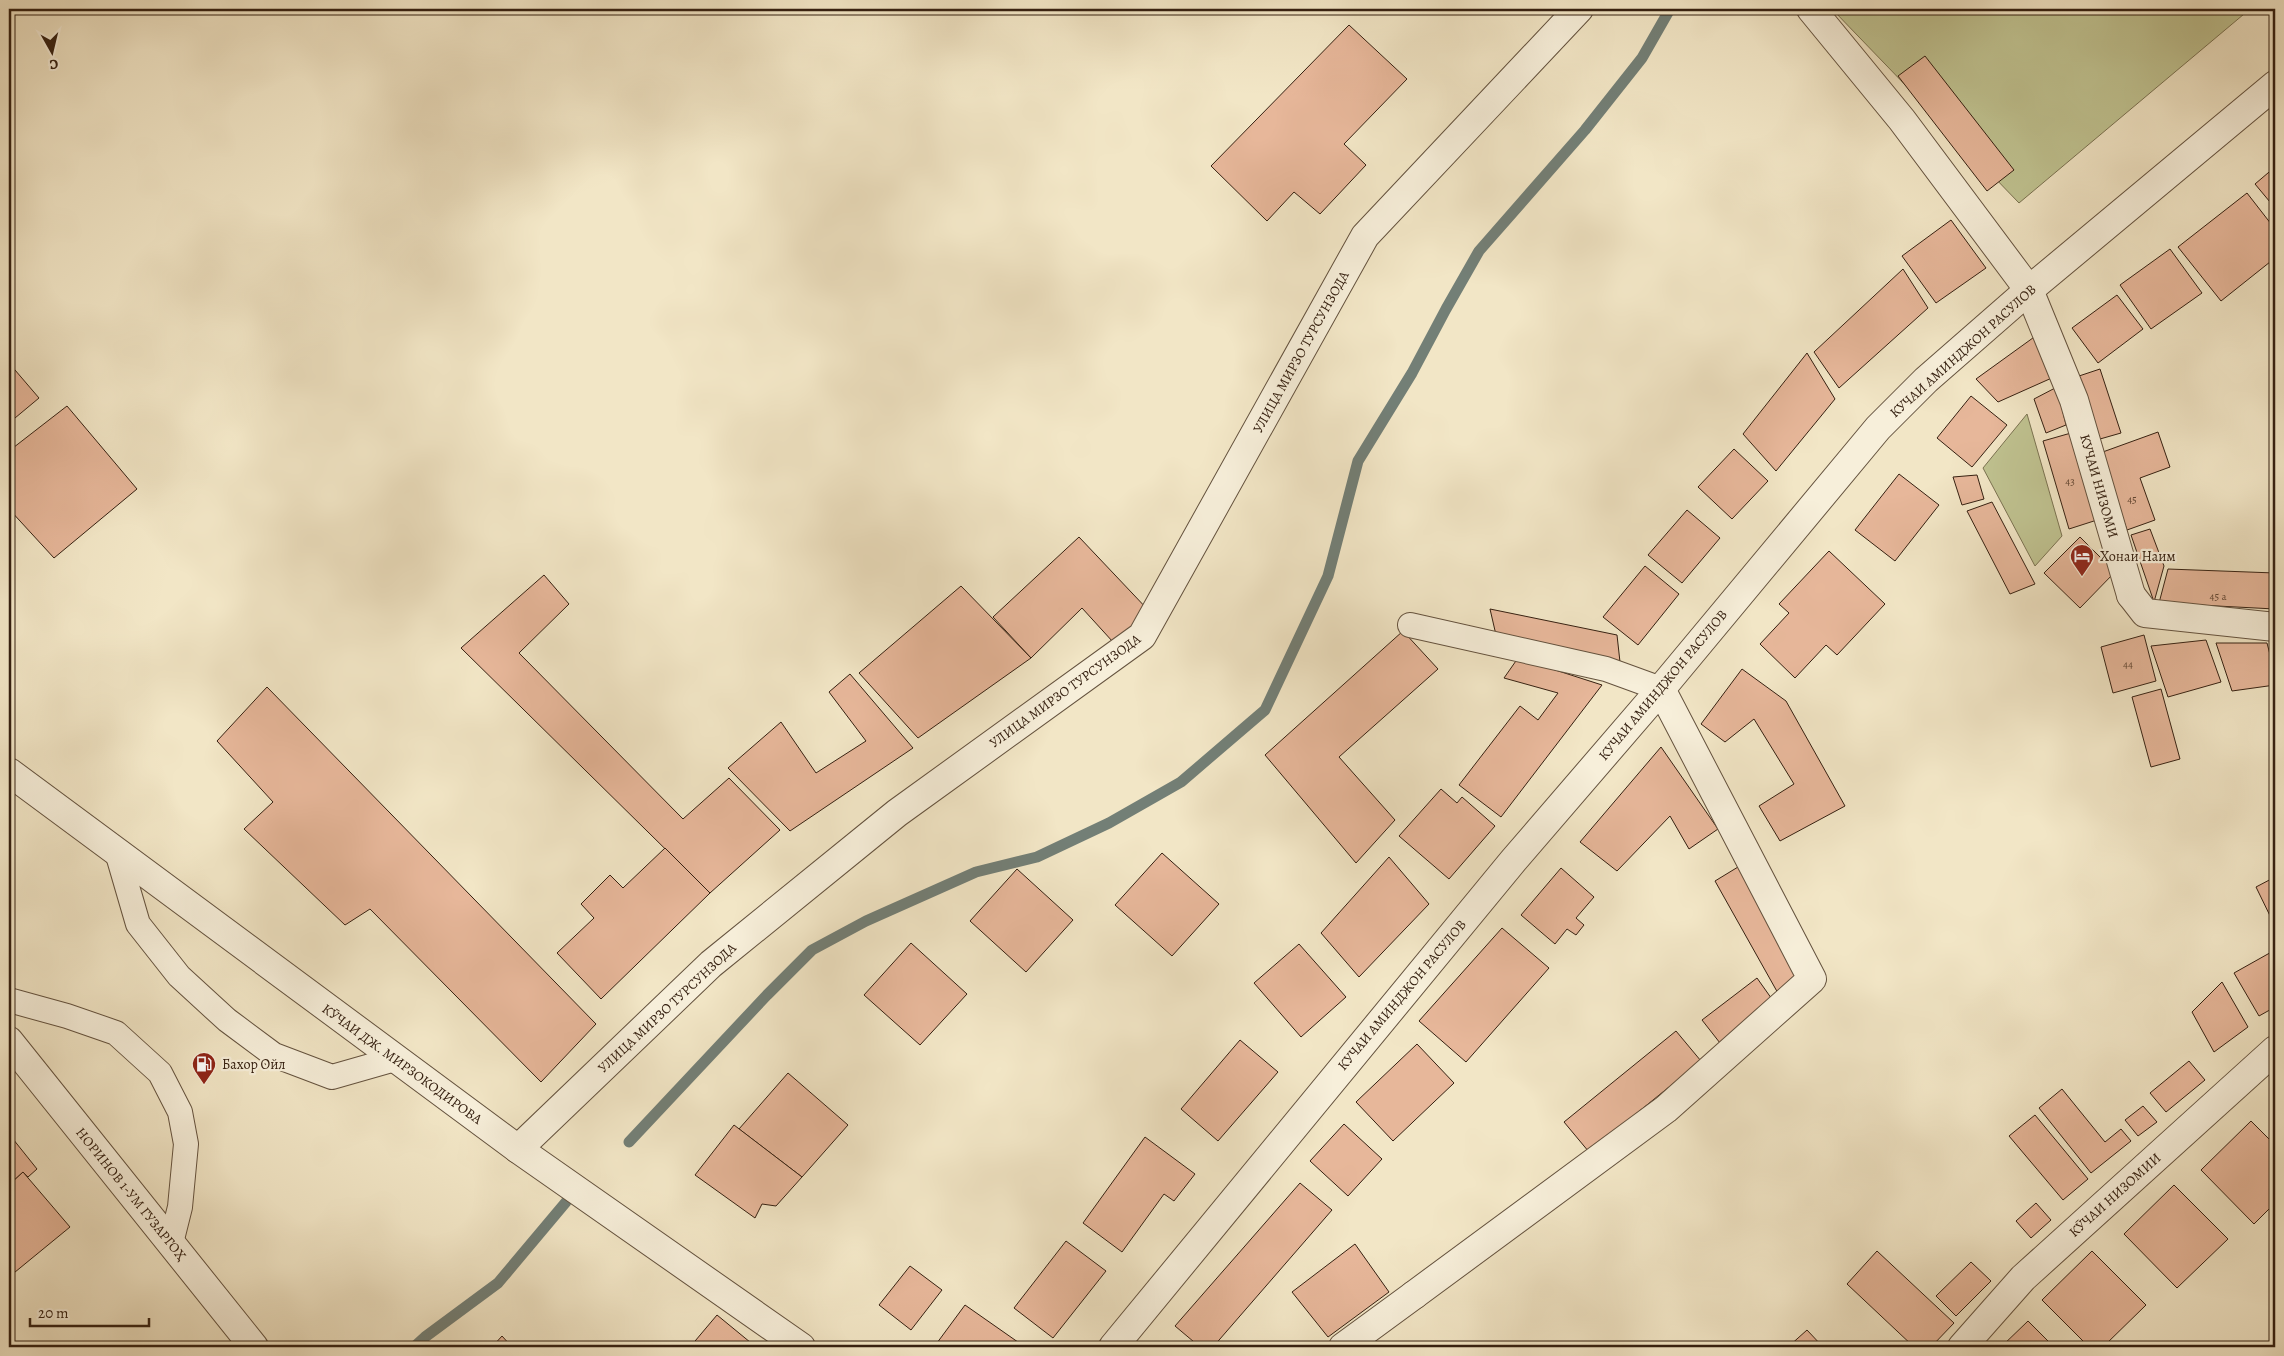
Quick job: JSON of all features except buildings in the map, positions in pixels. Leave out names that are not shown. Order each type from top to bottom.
[{"type":"street","name":"УЛИЦА МИРЗО ТУРСУНЗОДА","points":[[518,1149],[711,964],[897,812],[1142,636],[1365,236],[1579,9]]},
{"type":"street","name":"КУЧАИ НИЗОМИ","points":[[1811,9],[1902,120],[2029,290],[2074,400],[2131,595],[2145,613],[2275,627]]},
{"type":"street","name":"КУЧАИ АМИНДЖОН РАСУЛОВ","points":[[1113,1347],[1513,861],[1661,689],[1878,428],[1926,380],[2029,290],[2275,85]]},
{"type":"street","points":[[1343,1347],[1666,1109],[1812,979],[1661,689]]},
{"type":"street","name":"КӮЧАИ ДЖ. МИРЗОКОДИРОВА","points":[[9,772],[518,1149],[801,1347]]},
{"type":"street","name":"НОРИНОВ 1-УМ ГУЗАРГОҲ","points":[[9,1041],[254,1347]]},
{"type":"street","name":"КӮЧАИ НИЗОМИИ","points":[[1962,1347],[2023,1278],[2275,1050]]},
{"type":"lane","points":[[1410,625],[1606,669],[1661,689]]},
{"type":"lane","points":[[117,852],[138,924],[179,976],[227,1020],[274,1055],[332,1077],[395,1059]]},
{"type":"lane","points":[[9,1000],[67,1016],[116,1033],[160,1073],[180,1112],[186,1144],[180,1207],[171,1243]]},
{"type":"green space","points":[[1832,9],[2250,9],[2019,203]]},
{"type":"green space","points":[[2027,414],[2062,536],[2035,566],[1983,468]]},
{"type":"waterway","points":[[629,1142],[767,995],[812,950],[866,921],[976,872],[1037,857],[1109,823],[1181,782],[1265,710],[1328,576],[1358,461],[1412,373],[1479,251],[1585,130],[1642,58],[1670,9]]},
{"type":"waterway","points":[[414,1347],[498,1283],[566,1202]]},
{"type":"place","name":"Хонаи Наим","points":[[2082,577]]},
{"type":"place","name":"Бахор Ойл","points":[[204,1085]]}]
